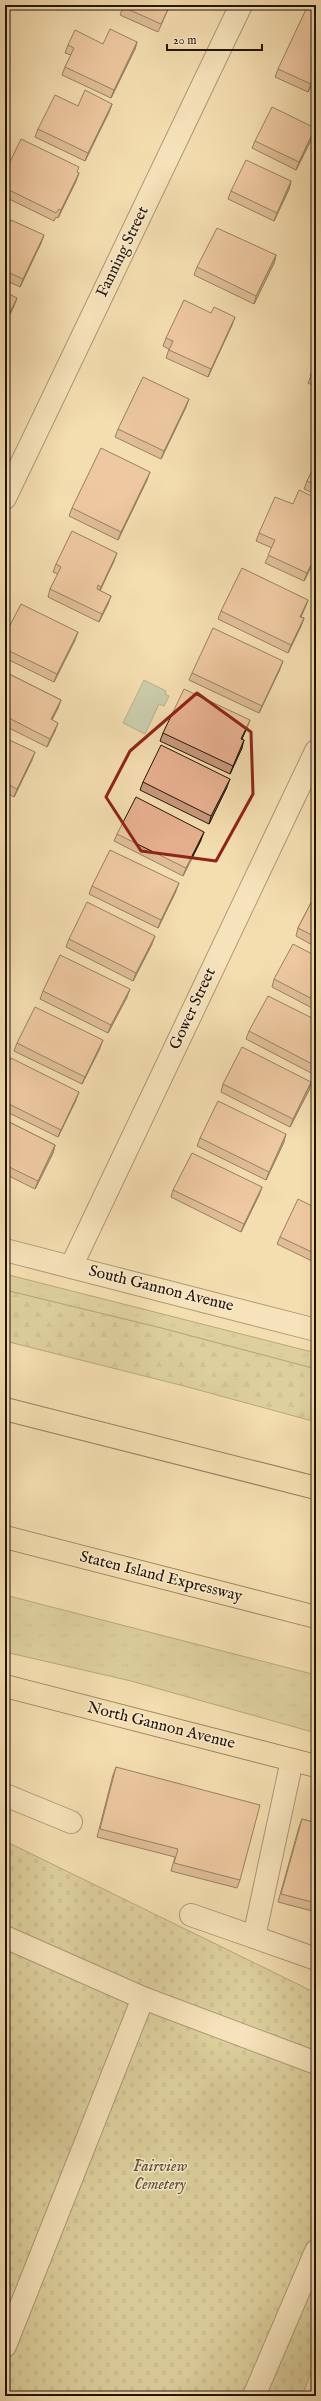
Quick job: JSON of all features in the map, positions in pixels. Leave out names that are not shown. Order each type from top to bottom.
[{"type":"main road","points":[[5,1409],[316,1488]]},
{"type":"main road","name":"Staten Island Expressway","points":[[5,1537],[316,1617]]},
{"type":"main road","name":"North Gannon Avenue","points":[[5,1686],[316,1766]]},
{"type":"street","name":"Fanning Street","points":[[5,498],[241,5]]},
{"type":"street","name":"Gower Street","points":[[71,1267],[316,751]]},
{"type":"street","name":"South Gannon Avenue","points":[[5,1250],[316,1330]]},
{"type":"street","points":[[254,1937],[292,1760]]},
{"type":"street","points":[[5,1795],[71,1822]]},
{"type":"street","points":[[191,1915],[316,1959]]},
{"type":"street","points":[[5,1937],[143,1998],[316,2063]]},
{"type":"street","points":[[5,2346],[143,1998]]},
{"type":"street","points":[[254,2396],[316,2251]]},
{"type":"highlighted area","points":[[197,693],[251,732],[253,794],[216,861],[141,851],[106,797],[130,751]]},
{"type":"green space","points":[[5,1274],[316,1353],[316,1369],[161,1328],[5,1290]]},
{"type":"green space","points":[[5,1290],[161,1328],[316,1369],[316,1422],[184,1386],[5,1341]]},
{"type":"green space","points":[[5,1595],[316,1675],[316,1733],[131,1681],[5,1652]]},
{"type":"green space","name":"Fairview Cemetery","points":[[5,1841],[316,1993],[316,2360],[302,2396],[5,2396]]},
{"type":"shaded area","points":[[144,680],[166,691],[165,694],[169,696],[164,706],[159,704],[145,734],[123,723]]},
{"type":"building","points":[[124,5],[170,5],[161,24],[123,7]]},
{"type":"building","points":[[308,5],[316,5],[316,73],[311,84],[278,69]]},
{"type":"building","points":[[110,29],[137,42],[114,90],[65,67],[74,48],[68,45],[75,30],[103,44]]},
{"type":"building","points":[[85,90],[112,104],[88,153],[38,129],[55,95],[78,106]]},
{"type":"building","points":[[272,107],[315,128],[299,162],[255,141]]},
{"type":"building","points":[[21,139],[79,167],[77,172],[79,173],[61,210],[59,209],[56,213],[5,188],[5,172]]},
{"type":"building","points":[[246,160],[291,181],[277,213],[231,191]]},
{"type":"building","points":[[11,220],[44,235],[23,279],[5,271],[5,233]]},
{"type":"building","points":[[217,228],[276,255],[256,296],[197,267]]},
{"type":"building","points":[[5,292],[17,298],[5,323]]},
{"type":"building","points":[[184,300],[211,313],[214,307],[235,317],[211,369],[169,350],[173,341],[166,338]]},
{"type":"building","points":[[316,364],[316,378],[310,375]]},
{"type":"building","points":[[143,377],[189,399],[164,451],[118,429]]},
{"type":"building","points":[[101,448],[150,472],[121,532],[72,508]]},
{"type":"building","points":[[316,463],[316,485],[307,481]]},
{"type":"building","points":[[299,490],[316,498],[316,555],[307,573],[268,555],[275,540],[259,533],[275,497],[293,504]]},
{"type":"building","points":[[72,531],[117,553],[101,587],[98,585],[97,589],[111,596],[102,614],[50,589],[61,567],[56,564]]},
{"type":"building","points":[[242,568],[308,600],[300,617],[304,618],[291,645],[221,611]]},
{"type":"building","points":[[21,604],[78,632],[57,674],[5,649],[5,635]]},
{"type":"building","points":[[213,628],[283,661],[262,706],[192,673]]},
{"type":"building","points":[[5,672],[61,700],[51,719],[58,723],[50,739],[5,716]]},
{"type":"building","points":[[184,689],[250,720],[241,739],[244,740],[233,766],[163,733]]},
{"type":"building","points":[[5,738],[35,752],[17,789],[5,783]]},
{"type":"building","points":[[161,745],[230,779],[211,816],[143,782]]},
{"type":"building","points":[[136,797],[204,832],[186,868],[117,834]]},
{"type":"building","points":[[5,805],[10,807],[5,816]]},
{"type":"building","points":[[110,850],[179,883],[161,920],[92,886]]},
{"type":"building","points":[[316,893],[316,937],[298,928]]},
{"type":"building","points":[[87,902],[155,936],[136,973],[69,939]]},
{"type":"building","points":[[293,944],[316,956],[316,1001],[274,979]]},
{"type":"building","points":[[60,955],[130,989],[111,1025],[43,991]]},
{"type":"building","points":[[268,996],[316,1020],[316,1066],[249,1031]]},
{"type":"building","points":[[35,1007],[103,1040],[85,1077],[17,1043]]},
{"type":"building","points":[[242,1047],[311,1082],[293,1119],[223,1084]]},
{"type":"building","points":[[11,1058],[79,1092],[61,1130],[5,1102],[5,1070]]},
{"type":"building","points":[[218,1101],[286,1134],[269,1172],[200,1138]]},
{"type":"building","points":[[5,1120],[55,1145],[38,1181],[5,1165]]},
{"type":"building","points":[[192,1153],[262,1187],[244,1224],[173,1190]]},
{"type":"building","points":[[298,1199],[316,1208],[316,1254],[280,1237]]},
{"type":"building","points":[[116,1767],[260,1805],[240,1880],[174,1863],[178,1849],[100,1829]]},
{"type":"building","points":[[302,1819],[316,1823],[316,1903],[281,1894]]}]
